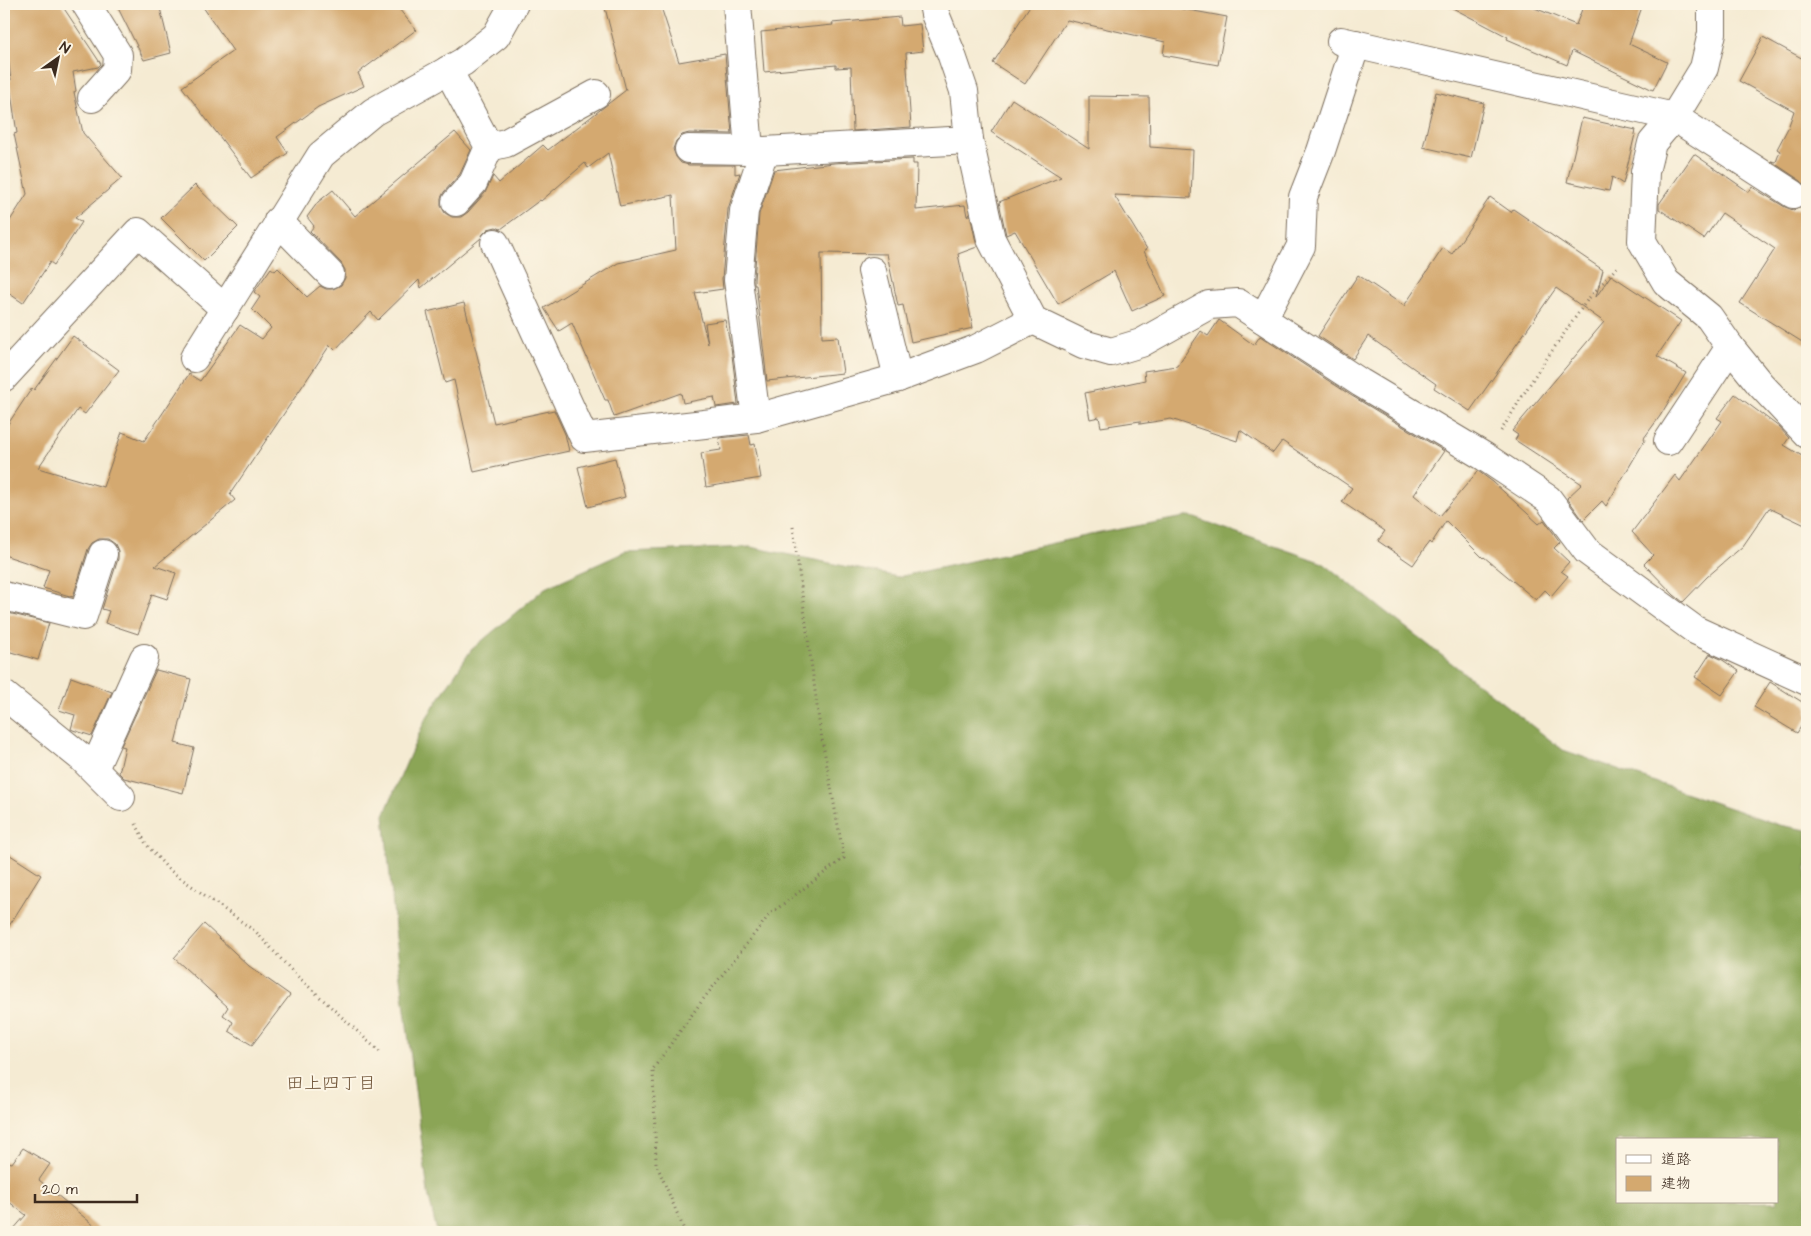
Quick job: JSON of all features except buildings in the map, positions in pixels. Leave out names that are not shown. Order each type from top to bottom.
[{"type":"street","points":[[86,4],[118,55],[117,70],[92,98]]},
{"type":"street","points":[[194,358],[321,155],[373,112],[463,62],[496,36],[514,4]]},
{"type":"street","points":[[737,4],[757,150],[744,211],[738,280],[756,418]]},
{"type":"street","points":[[933,4],[964,91],[970,140],[991,239],[1034,320],[1083,344],[1111,352],[1141,343],[1209,305],[1238,303],[1361,383],[1485,457],[1548,499],[1587,551],[1695,630],[1807,681]]},
{"type":"street","points":[[1712,4],[1712,33],[1704,68],[1674,118],[1652,143],[1645,172],[1642,241],[1666,282],[1709,318],[1760,384],[1807,434]]},
{"type":"street","points":[[1263,319],[1301,246],[1303,197],[1321,151],[1349,42],[1674,118],[1793,194]]},
{"type":"street","points":[[448,70],[489,147]]},
{"type":"street","points":[[456,202],[473,183],[489,147],[506,142],[596,94]]},
{"type":"street","points":[[689,149],[757,150],[970,140]]},
{"type":"street","points":[[278,221],[330,274]]},
{"type":"street","points":[[4,377],[138,232],[225,309]]},
{"type":"street","points":[[496,243],[584,438],[756,418],[898,378],[976,349],[1034,320]]},
{"type":"street","points":[[872,271],[898,378]]},
{"type":"street","points":[[1668,441],[1730,347]]},
{"type":"street","points":[[4,596],[83,616],[103,554]]},
{"type":"street","points":[[94,769],[144,658]]},
{"type":"street","points":[[4,694],[94,769],[122,797]]},
{"type":"path","points":[[1485,457],[1536,374],[1588,299],[1642,241]]},
{"type":"path","points":[[685,1232],[656,1163],[653,1069],[701,1002],[770,914],[844,858],[820,728],[793,527]]},
{"type":"path","points":[[122,797],[146,844],[168,868],[256,932],[294,973],[382,1054]]},
{"type":"green space","points":[[1189,516],[1323,563],[1563,750],[1779,825],[1807,830],[1807,1232],[437,1232],[428,1193],[396,938],[384,815],[425,720],[471,650],[545,588],[625,552],[751,547],[898,577],[1090,535]]},
{"type":"district","name":"田上四丁目","points":[[331,1083]]}]
